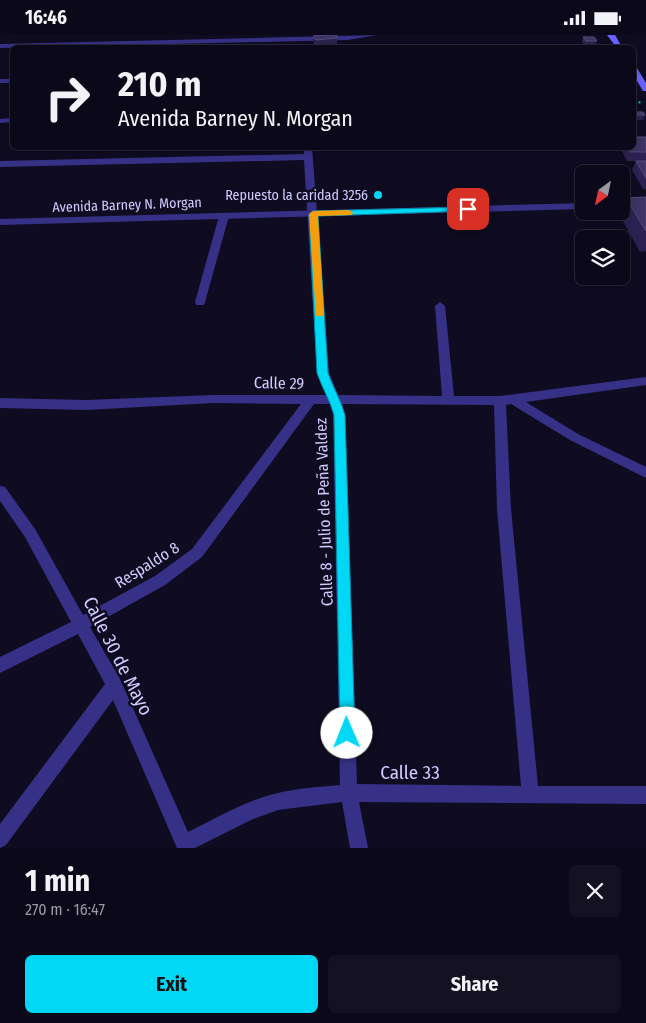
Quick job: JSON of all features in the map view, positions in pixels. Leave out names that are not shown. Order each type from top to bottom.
[{"type":"main road","points":[[636,73],[646,89]]},
{"type":"street","points":[[33,45],[298,37],[348,39],[373,35]]},
{"type":"street","points":[[0,165],[309,152]]},
{"type":"street","name":"Calle 8 - Julio de Peña Valdez","points":[[309,152],[323,373],[326,384],[336,400],[340,415],[349,793],[359,848]]},
{"type":"street","points":[[630,205],[646,205]]},
{"type":"street","name":"Avenida Barney N. Morgan","points":[[0,223],[575,206]]},
{"type":"street","points":[[200,302],[224,216]]},
{"type":"street","points":[[440,306],[450,402]]},
{"type":"street","name":"Calle 29","points":[[0,403],[86,405],[213,399],[507,401],[646,381]]},
{"type":"street","name":"Respaldo 8","points":[[0,665],[81,625],[166,577],[197,553],[311,400]]},
{"type":"street","points":[[530,793],[504,509],[507,401],[646,473]]},
{"type":"street","name":"Calle 30 de Mayo","points":[[0,491],[30,533],[114,685],[185,846]]},
{"type":"street","points":[[0,839],[114,685]]},
{"type":"street","name":"Calle 33","points":[[185,846],[270,803],[308,797],[349,793],[646,795]]},
{"type":"building","points":[[315,35],[337,35],[337,38],[316,40],[313,37]]},
{"type":"building","points":[[583,37],[594,37],[597,41],[586,41]]},
{"type":"building","points":[[636,112],[643,112],[645,115],[638,115]]},
{"type":"building","points":[[636,137],[646,137],[646,152],[630,152],[629,150],[636,150]]},
{"type":"building","points":[[636,161],[646,161],[646,178]]},
{"type":"building","points":[[646,197],[646,231],[630,205],[630,198]]},
{"type":"slow traffic","points":[[319,314],[313,214],[349,213]]},
{"type":"place","name":"Repuesto la caridad 3256","points":[[378,195]]},
{"type":"route","points":[[347,733],[340,415],[336,400],[326,384],[323,373],[313,214],[468,209]]}]
